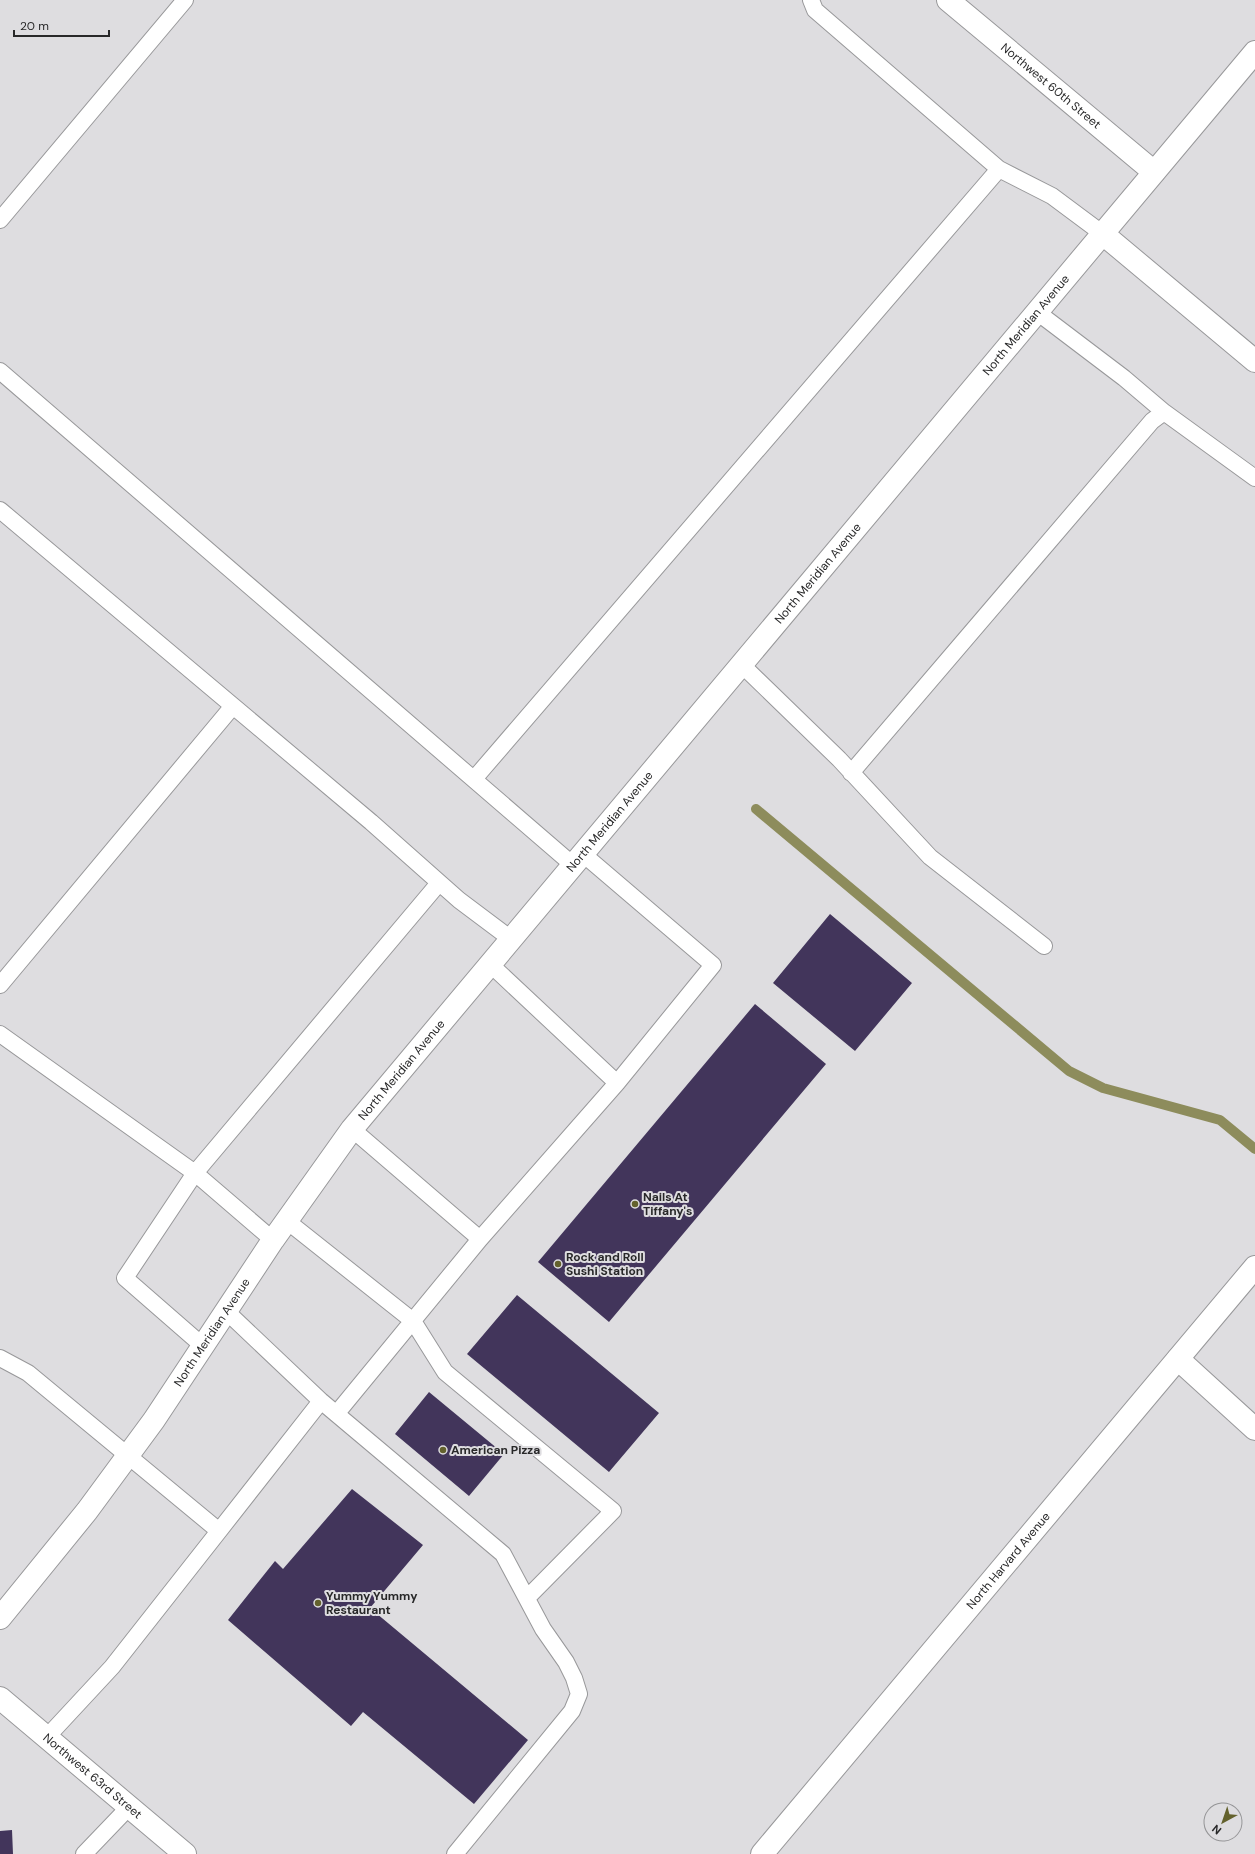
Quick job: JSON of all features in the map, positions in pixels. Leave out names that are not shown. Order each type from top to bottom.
[{"type":"main road","name":"Northwest 60th Street","points":[[948,0],[1154,172]]},
{"type":"main road","name":"North Meridian Avenue","points":[[0,1618],[87,1511],[154,1420],[273,1240],[352,1129],[1255,52]]},
{"type":"main road","points":[[1103,234],[1255,361]]},
{"type":"main road","name":"North Harvard Avenue","points":[[762,1854],[1255,1268]]},
{"type":"main road","points":[[1178,1359],[1255,1429]]},
{"type":"main road","name":"Northwest 63rd Street","points":[[0,1698],[130,1806],[185,1854]]},
{"type":"lane","points":[[0,220],[185,0]]},
{"type":"lane","points":[[811,0],[815,10],[999,169],[1052,196],[1103,234]]},
{"type":"lane","points":[[474,779],[999,169]]},
{"type":"lane","points":[[1038,312],[1124,378],[1164,412],[1255,478]]},
{"type":"lane","points":[[0,371],[474,779],[713,965],[617,1083],[480,1239],[337,1414]]},
{"type":"lane","points":[[851,773],[1147,427],[1164,412]]},
{"type":"lane","points":[[0,510],[371,822],[459,900],[511,939]]},
{"type":"lane","points":[[741,664],[851,773],[930,857],[1044,946]]},
{"type":"lane","points":[[0,985],[233,706]]},
{"type":"lane","points":[[203,1346],[125,1278],[195,1173],[275,1080],[439,883]]},
{"type":"lane","points":[[490,964],[617,1083]]},
{"type":"lane","points":[[0,1034],[195,1173],[273,1240]]},
{"type":"lane","points":[[352,1129],[480,1239]]},
{"type":"lane","points":[[287,1221],[413,1321],[445,1372],[613,1512],[527,1598]]},
{"type":"lane","points":[[226,1311],[321,1401],[503,1554],[544,1629],[566,1662],[574,1678],[579,1694],[572,1712],[455,1854]]},
{"type":"lane","points":[[0,1358],[28,1373],[219,1531]]},
{"type":"lane","points":[[47,1737],[112,1667],[321,1401]]},
{"type":"lane","points":[[84,1854],[130,1806]]},
{"type":"building","points":[[830,914],[912,983],[855,1051],[773,983]]},
{"type":"building","points":[[755,1004],[826,1064],[609,1322],[538,1262]]},
{"type":"building","points":[[517,1295],[659,1413],[609,1472],[467,1354]]},
{"type":"building","points":[[429,1392],[504,1454],[469,1496],[395,1434]]},
{"type":"building","points":[[352,1489],[423,1545],[370,1608],[528,1740],[474,1804],[363,1712],[351,1726],[228,1620],[275,1561],[283,1569]]},
{"type":"building","points":[[12,1830],[13,1854],[0,1854],[0,1831]]},
{"type":"waterway","points":[[756,809],[1069,1071],[1103,1088],[1220,1120],[1255,1149]]},
{"type":"place","name":"Nails At Tiffany's","points":[[635,1204]]},
{"type":"place","name":"Rock and Roll Sushi Station","points":[[558,1264]]},
{"type":"place","name":"American Pizza","points":[[443,1450]]},
{"type":"place","name":"Yummy Yummy Restaurant","points":[[318,1603]]}]
